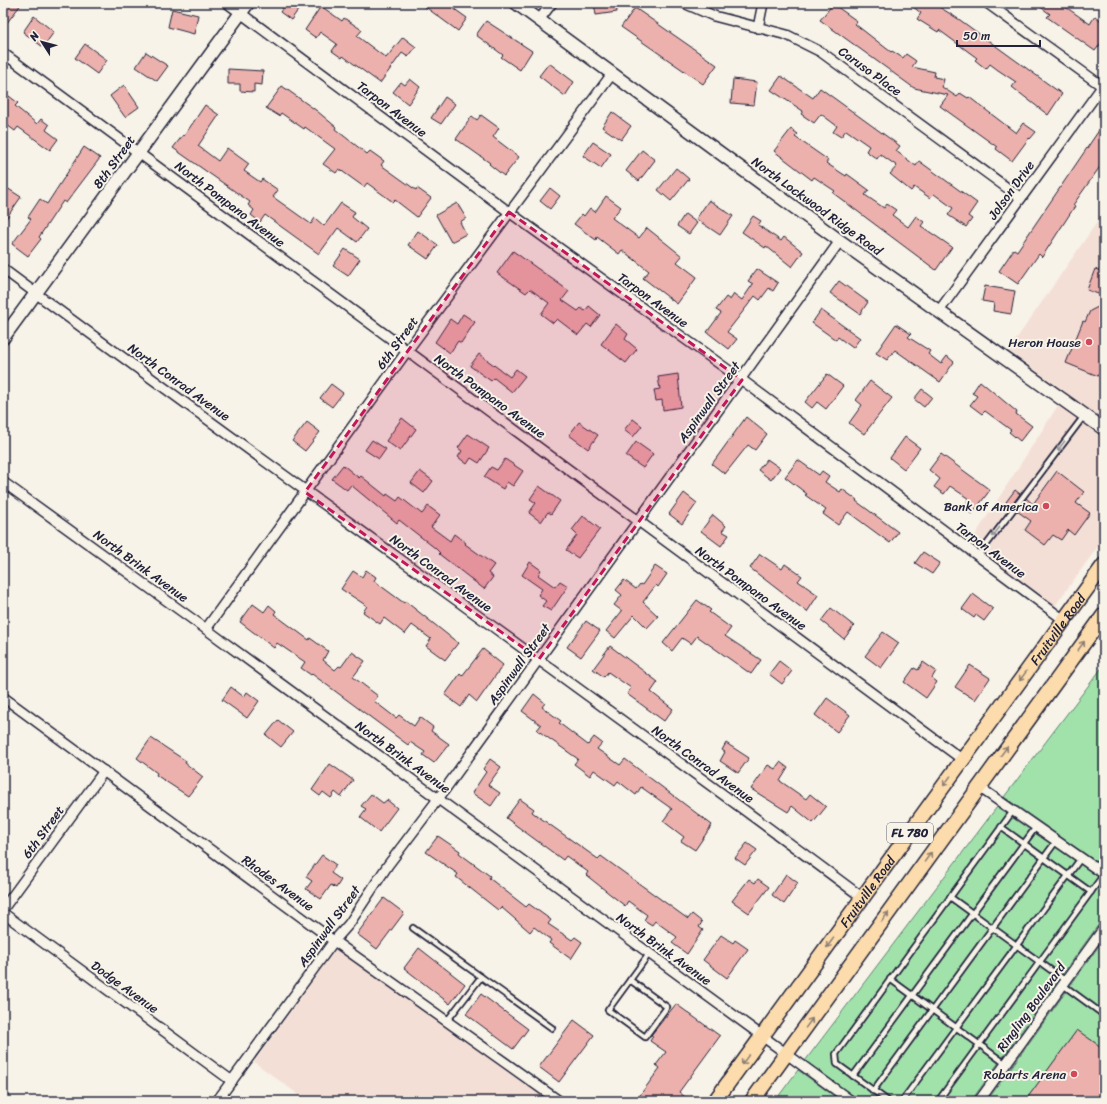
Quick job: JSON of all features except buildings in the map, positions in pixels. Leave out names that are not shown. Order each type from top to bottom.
[{"type":"main road","name":"Fruitville Road","points":[[715,1101],[1104,565]]},
{"type":"main road","name":"FL 780","points":[[752,1101],[1104,615]]},
{"type":"street","name":"Tarpon Avenue","points":[[226,3],[509,212],[742,380],[1064,620]]},
{"type":"street","name":"8th Street","points":[[3,338],[248,3]]},
{"type":"street","name":"North Lockwood Ridge Road","points":[[516,3],[840,241],[1022,372],[1104,428]]},
{"type":"street","points":[[539,20],[552,3]]},
{"type":"street","name":"Caruso Place","points":[[684,3],[714,16],[787,35],[821,52],[1022,198]]},
{"type":"street","points":[[758,28],[763,3]]},
{"type":"street","points":[[987,3],[1103,85]]},
{"type":"street","name":"North Pompano Avenue","points":[[3,53],[963,760]]},
{"type":"street","name":"6th Street","points":[[206,629],[407,351],[612,74]]},
{"type":"street","name":"Jolson Drive","points":[[939,311],[1103,85]]},
{"type":"street","name":"Aspinwall Street","points":[[217,1101],[334,941],[349,924],[388,865],[438,799],[742,380],[840,241]]},
{"type":"street","name":"North Conrad Avenue","points":[[3,269],[305,492],[539,659],[863,898]]},
{"type":"street","name":"North Brink Avenue","points":[[3,482],[851,1101]]},
{"type":"street","name":"Rhodes Avenue","points":[[3,697],[334,941],[559,1101]]},
{"type":"street","name":"6th Street","points":[[3,909],[104,771]]},
{"type":"street","points":[[978,787],[1057,840],[1104,874]]},
{"type":"street","name":"Dodge Avenue","points":[[3,913],[232,1081]]},
{"type":"street","name":"Ringling Boulevard","points":[[979,1101],[1104,928]]},
{"type":"lane","points":[[978,556],[1085,414]]},
{"type":"lane","points":[[888,1101],[837,1064],[836,1054],[1013,810]]},
{"type":"lane","points":[[1001,827],[1091,892]]},
{"type":"lane","points":[[853,1076],[1036,827]]},
{"type":"lane","points":[[873,1090],[1057,840]]},
{"type":"lane","points":[[902,1101],[1081,858]]},
{"type":"lane","points":[[938,1101],[1104,874]]},
{"type":"lane","points":[[950,897],[1040,962],[1104,1015]]},
{"type":"lane","points":[[413,928],[552,1028]]},
{"type":"lane","points":[[630,980],[667,1007],[645,1037],[608,1010],[649,954]]},
{"type":"lane","points":[[448,1021],[481,977]]},
{"type":"lane","points":[[890,979],[1006,1064]]},
{"type":"highlighted area","points":[[509,212],[742,380],[539,659],[305,492]]},
{"type":"shaded area","points":[[1104,212],[1104,421],[1008,351]]},
{"type":"shaded area","points":[[1059,404],[1104,436],[1104,538],[1055,606],[970,543]]},
{"type":"shaded area","points":[[336,949],[549,1101],[307,1101],[254,1062]]},
{"type":"green space","points":[[1104,665],[1104,867],[1004,797]]},
{"type":"green space","points":[[997,807],[1104,881],[1104,917],[971,1101],[861,1101],[805,1061]]},
{"type":"green space","points":[[1104,939],[1104,1101],[987,1101]]},
{"type":"green space","points":[[798,1070],[841,1101],[775,1101]]},
{"type":"place","name":"Heron House","points":[[1089,342]]},
{"type":"place","name":"Bank of America","points":[[1046,506]]},
{"type":"place","name":"Robarts Arena","points":[[1074,1074]]}]
